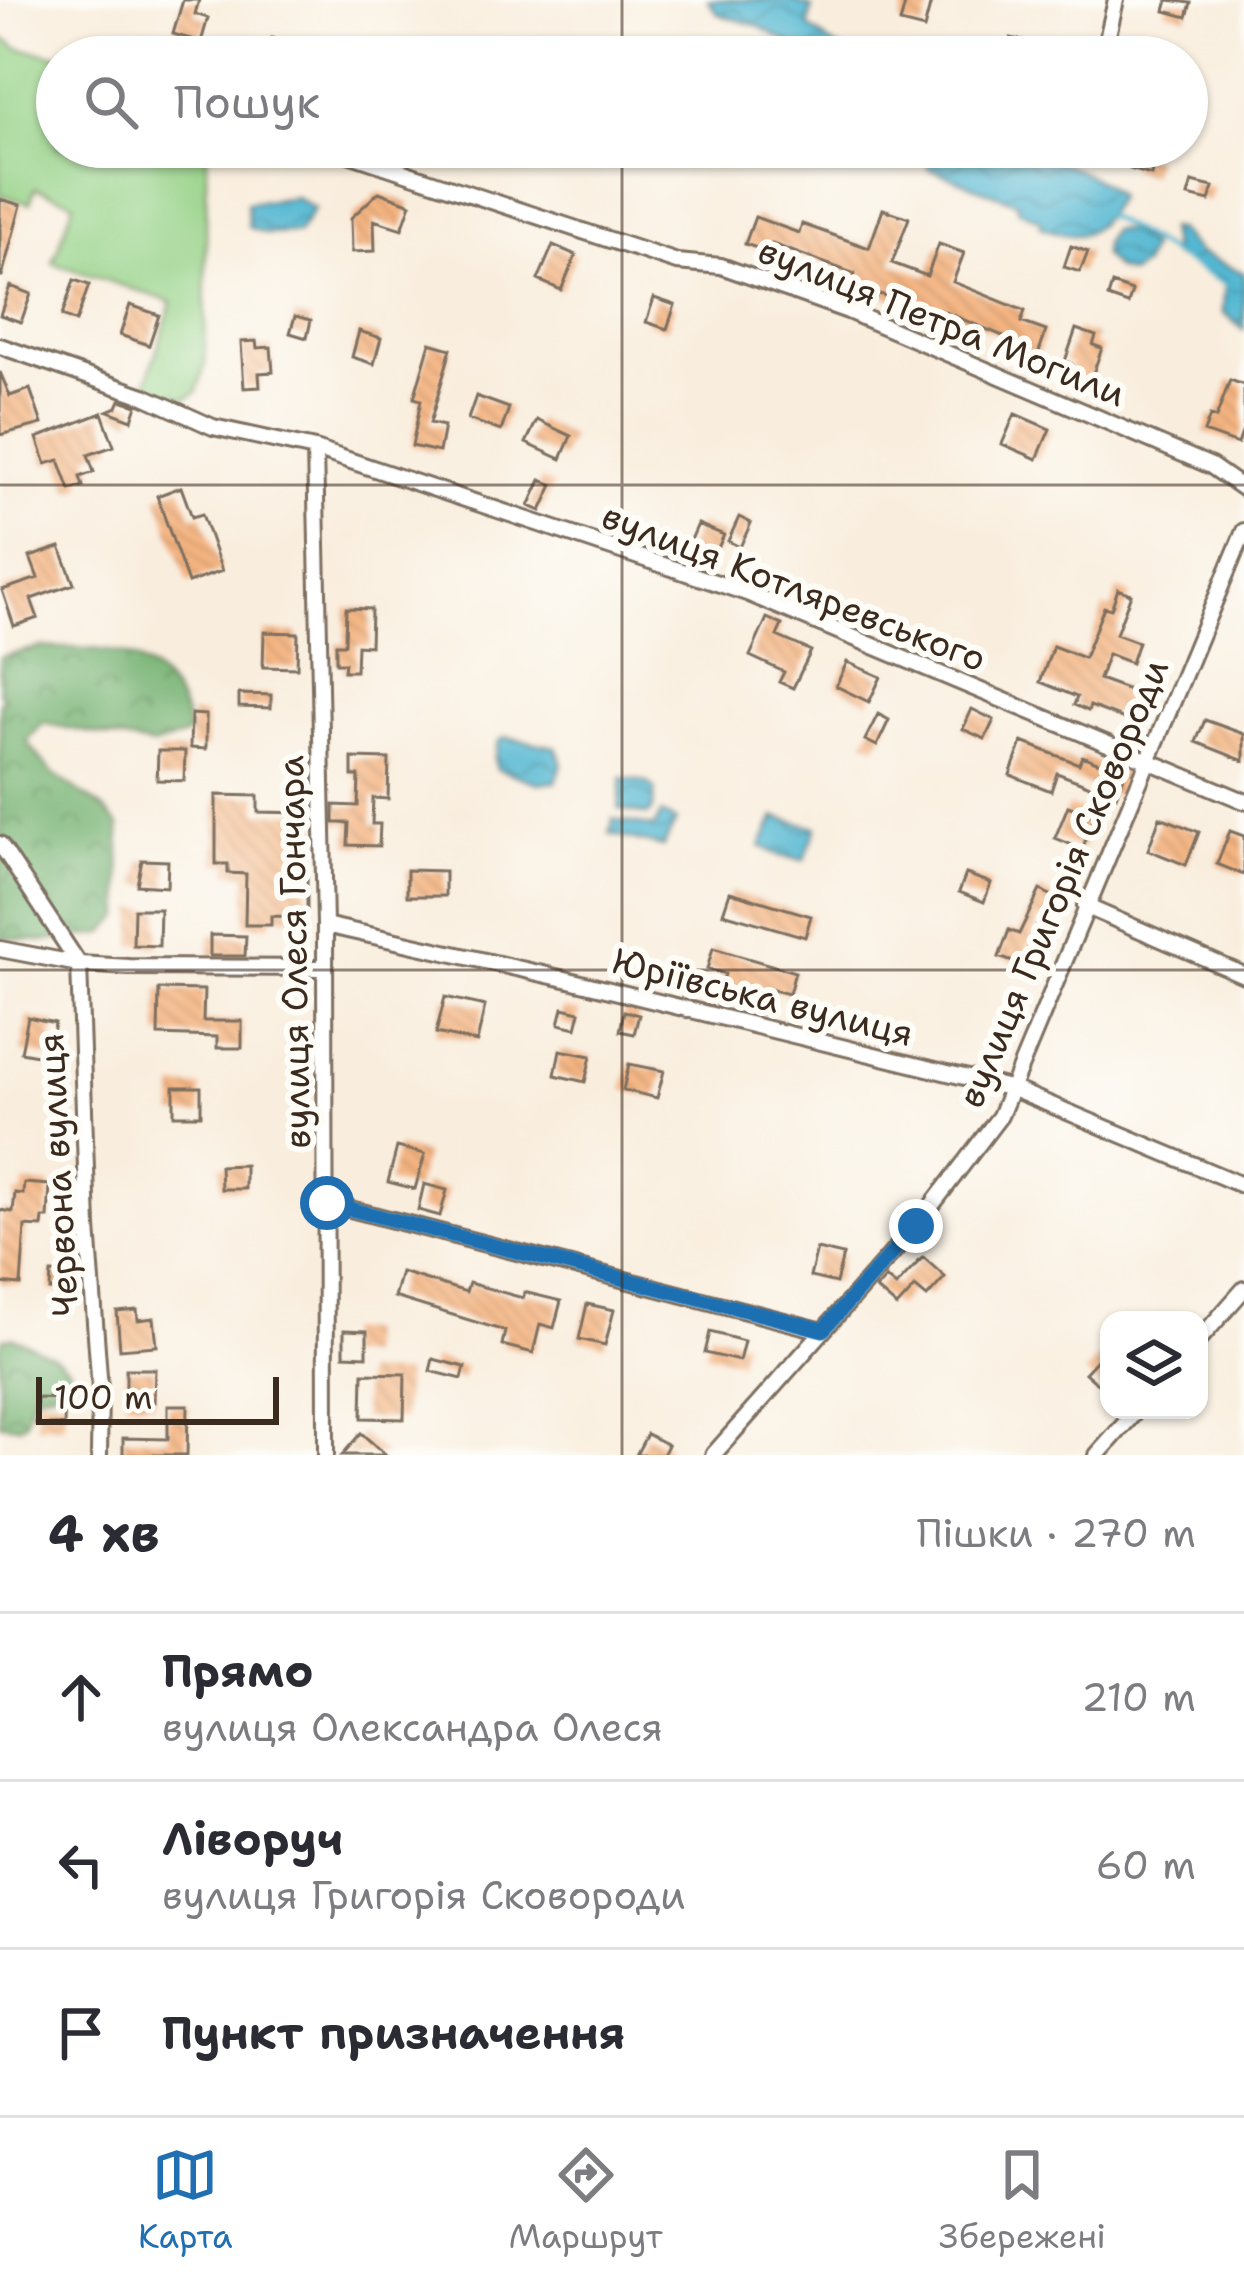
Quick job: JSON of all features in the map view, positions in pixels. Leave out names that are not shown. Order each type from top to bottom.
[{"type":"street","points":[[1108,36],[1116,0]]},
{"type":"street","name":"вулиця Петра Могили","points":[[391,168],[677,262],[721,266],[848,311],[1210,466],[1244,489]]},
{"type":"street","name":"вулиця Котляревського","points":[[0,346],[144,396],[213,427],[315,449],[747,593],[1244,801]]},
{"type":"street","name":"вулиця Олеся Гончара","points":[[315,449],[325,925],[326,1455]]},
{"type":"street","name":"вулиця Григорія Сковороди","points":[[713,1455],[916,1226],[1000,1116],[1244,531]]},
{"type":"street","points":[[0,844],[79,964]]},
{"type":"street","points":[[1084,906],[1244,975]]},
{"type":"street","name":"Юріївська вулиця","points":[[325,925],[1013,1089],[1244,1186]]},
{"type":"street","points":[[0,949],[79,964],[323,968]]},
{"type":"street","name":"Червона вулиця","points":[[79,964],[100,1455]]},
{"type":"street","points":[[327,1203],[823,1330]]},
{"type":"street","points":[[1208,1330],[1244,1289]]},
{"type":"street","points":[[1097,1455],[1129,1419]]},
{"type":"green space","points":[[0,36],[18,48],[36,51],[36,168],[207,168],[205,365],[197,392],[186,398],[146,385],[172,302],[53,263],[74,202],[35,188],[30,203],[0,195]]},
{"type":"green space","points":[[41,647],[109,651],[145,664],[175,695],[188,735],[153,746],[43,723],[27,741],[51,772],[104,809],[119,826],[122,916],[103,934],[42,941],[0,938],[0,701],[5,698],[0,694],[0,657]]},
{"type":"green space","points":[[13,1337],[53,1355],[70,1369],[69,1382],[58,1390],[33,1395],[25,1422],[18,1426],[0,1424],[0,1349],[3,1338]]},
{"type":"water","points":[[708,0],[793,0],[812,8],[808,26],[821,36],[776,36],[718,14]]},
{"type":"water","points":[[1072,168],[1117,197],[1095,227],[1069,235],[1041,227],[1041,220],[1018,210],[1018,203],[929,169]]},
{"type":"water","points":[[296,197],[314,209],[298,233],[266,234],[248,227],[247,203]]},
{"type":"water","points":[[1168,229],[1177,230],[1199,253],[1244,273],[1244,330],[1223,312],[1225,281],[1173,256]]},
{"type":"water","points":[[1111,230],[1128,231],[1150,247],[1143,265],[1130,274],[1116,269],[1103,255]]},
{"type":"water","points":[[506,737],[556,747],[562,764],[556,782],[538,783],[497,769],[494,759],[499,741]]},
{"type":"water","points":[[622,778],[646,782],[655,789],[653,808],[647,815],[619,809]]},
{"type":"water","points":[[661,814],[676,821],[663,847],[610,834],[613,819],[654,827]]},
{"type":"water","points":[[775,817],[817,827],[804,860],[780,856],[761,846]]},
{"type":"building","points":[[183,0],[199,0],[195,14],[208,18],[203,36],[173,34]]},
{"type":"building","points":[[906,0],[931,2],[924,29],[900,23]]},
{"type":"building","points":[[1168,0],[1191,3],[1187,17],[1165,11]]},
{"type":"building","points":[[1192,182],[1213,187],[1209,201],[1188,196]]},
{"type":"building","points":[[379,192],[411,204],[402,229],[374,220],[375,251],[352,252],[351,218]]},
{"type":"building","points":[[0,199],[21,205],[2,276],[0,276]]},
{"type":"building","points":[[883,209],[909,218],[892,263],[927,276],[939,244],[964,253],[953,282],[1025,311],[1021,322],[1046,331],[1036,360],[1004,348],[1008,338],[933,307],[931,313],[877,293],[875,299],[850,290],[855,274],[772,244],[769,252],[745,244],[755,217],[799,233],[802,224],[869,248]]},
{"type":"building","points":[[553,245],[576,255],[561,290],[538,280]]},
{"type":"building","points":[[1071,246],[1088,252],[1080,272],[1064,267]]},
{"type":"building","points":[[74,280],[89,285],[76,322],[62,316]]},
{"type":"building","points":[[1112,284],[1132,291],[1128,304],[1108,297]]},
{"type":"building","points":[[10,286],[31,294],[21,322],[0,315]]},
{"type":"building","points":[[654,298],[675,305],[667,329],[646,322]]},
{"type":"building","points":[[130,305],[159,315],[149,345],[120,335]]},
{"type":"building","points":[[295,316],[311,320],[307,338],[290,333]]},
{"type":"building","points":[[1076,329],[1096,336],[1093,345],[1102,348],[1090,382],[1068,374],[1072,364],[1065,361]]},
{"type":"building","points":[[359,331],[381,338],[374,364],[352,357]]},
{"type":"building","points":[[256,341],[257,348],[271,347],[273,372],[259,373],[260,387],[244,388],[241,342]]},
{"type":"building","points":[[430,343],[451,349],[430,423],[444,426],[439,452],[412,446],[421,400],[414,398]]},
{"type":"building","points":[[0,372],[10,396],[30,389],[42,424],[0,435]]},
{"type":"building","points":[[1230,380],[1244,385],[1244,427],[1238,444],[1204,432],[1210,416],[1216,418]]},
{"type":"building","points":[[476,396],[509,408],[501,431],[468,419]]},
{"type":"building","points":[[120,400],[137,405],[132,420],[108,411]]},
{"type":"building","points":[[102,413],[114,446],[88,455],[94,472],[80,477],[83,486],[70,490],[59,460],[46,464],[37,438]]},
{"type":"building","points":[[1015,414],[1050,429],[1037,459],[1002,444]]},
{"type":"building","points":[[537,420],[571,436],[561,459],[526,443]]},
{"type":"building","points":[[541,480],[553,485],[541,511],[529,506]]},
{"type":"building","points":[[181,487],[192,517],[202,514],[222,571],[188,583],[157,496]]},
{"type":"building","points":[[739,517],[751,523],[740,547],[728,541]]},
{"type":"building","points":[[698,524],[724,535],[711,563],[686,551]]},
{"type":"building","points":[[60,547],[74,584],[31,599],[38,618],[14,626],[2,590],[38,578],[30,557]]},
{"type":"building","points":[[1118,589],[1131,594],[1116,634],[1138,642],[1131,663],[1108,654],[1099,679],[1140,694],[1130,721],[1074,705],[1077,697],[1040,682],[1053,646],[1084,658],[1104,607],[1111,609]]},
{"type":"building","points":[[346,608],[371,609],[370,646],[357,645],[356,671],[344,671],[345,663],[336,663],[336,644],[345,644]]},
{"type":"building","points":[[767,618],[782,625],[777,636],[811,651],[793,688],[779,682],[784,672],[750,656]]},
{"type":"building","points":[[264,632],[298,633],[297,668],[263,667]]},
{"type":"building","points":[[847,662],[881,677],[869,702],[836,686]]},
{"type":"building","points":[[239,694],[271,695],[271,708],[239,707]]},
{"type":"building","points":[[972,709],[994,720],[985,739],[963,729]]},
{"type":"building","points":[[191,714],[206,715],[206,749],[190,748]]},
{"type":"building","points":[[878,714],[889,720],[877,746],[865,740]]},
{"type":"building","points":[[1205,720],[1244,734],[1244,761],[1196,742]]},
{"type":"building","points":[[1022,742],[1079,764],[1082,756],[1125,773],[1116,796],[1057,773],[1051,791],[1010,775]]},
{"type":"building","points":[[158,751],[185,751],[184,781],[157,780]]},
{"type":"building","points":[[352,758],[389,759],[388,799],[373,798],[372,824],[380,824],[379,846],[348,845],[349,823],[334,823],[334,805],[358,806],[359,776],[352,776]]},
{"type":"building","points":[[216,795],[258,796],[258,812],[307,813],[307,917],[271,916],[271,925],[245,925],[246,874],[228,873],[228,864],[216,864]]},
{"type":"building","points":[[1068,806],[1095,816],[1082,849],[1055,838]]},
{"type":"building","points":[[1160,817],[1199,832],[1186,865],[1148,850]]},
{"type":"building","points":[[1230,831],[1244,836],[1244,875],[1217,864]]},
{"type":"building","points":[[142,860],[168,861],[167,887],[137,885]]},
{"type":"building","points":[[407,870],[445,871],[445,896],[407,896]]},
{"type":"building","points":[[966,874],[991,883],[984,902],[959,892]]},
{"type":"building","points":[[1040,890],[1061,900],[1050,923],[1040,918],[1021,965],[999,957],[1009,930],[1019,934]]},
{"type":"building","points":[[730,892],[811,916],[805,937],[723,913]]},
{"type":"building","points":[[134,909],[160,909],[159,946],[133,945]]},
{"type":"building","points":[[210,935],[246,936],[245,956],[210,956]]},
{"type":"building","points":[[713,948],[795,972],[789,994],[769,989],[762,1014],[717,1002],[725,974],[707,969]]},
{"type":"building","points":[[159,989],[204,990],[203,1021],[242,1021],[242,1048],[217,1048],[217,1037],[158,1035]]},
{"type":"building","points":[[445,997],[485,1006],[477,1042],[436,1033]]},
{"type":"building","points":[[563,1008],[580,1012],[576,1028],[559,1024]]},
{"type":"building","points":[[624,1011],[639,1015],[634,1034],[620,1031]]},
{"type":"building","points":[[28,1017],[55,1023],[48,1057],[21,1052]]},
{"type":"building","points":[[560,1050],[591,1056],[585,1082],[555,1075]]},
{"type":"building","points":[[629,1064],[664,1071],[657,1098],[623,1090]]},
{"type":"building","points":[[174,1087],[201,1087],[201,1115],[174,1115]]},
{"type":"building","points":[[397,1147],[425,1154],[415,1189],[388,1182]]},
{"type":"building","points":[[245,1165],[245,1189],[221,1189],[220,1166]]},
{"type":"building","points":[[24,1183],[50,1185],[48,1218],[43,1218],[42,1227],[25,1226],[21,1285],[0,1283],[0,1210],[13,1212],[15,1193],[23,1194]]},
{"type":"building","points":[[424,1184],[447,1190],[440,1216],[418,1210]]},
{"type":"building","points":[[817,1249],[843,1255],[836,1283],[810,1277]]},
{"type":"building","points":[[923,1257],[945,1277],[927,1297],[915,1287],[897,1307],[876,1289],[886,1278],[896,1286]]},
{"type":"building","points":[[401,1272],[466,1292],[469,1283],[523,1298],[524,1292],[561,1301],[554,1328],[540,1324],[533,1353],[502,1345],[505,1331],[394,1297]]},
{"type":"building","points":[[51,1273],[70,1274],[69,1291],[50,1290]]},
{"type":"building","points":[[587,1304],[614,1310],[605,1345],[579,1339]]},
{"type":"building","points":[[137,1310],[138,1320],[154,1318],[157,1346],[120,1349],[117,1312]]},
{"type":"building","points":[[344,1330],[367,1331],[367,1356],[344,1355]]},
{"type":"building","points":[[710,1332],[744,1341],[739,1361],[705,1353]]},
{"type":"building","points":[[1100,1357],[1100,1386],[1085,1373]]},
{"type":"building","points":[[433,1359],[465,1367],[462,1379],[430,1371]]},
{"type":"building","points":[[126,1369],[155,1369],[154,1402],[126,1402]]},
{"type":"building","points":[[363,1373],[405,1374],[404,1419],[362,1418]]},
{"type":"building","points":[[37,1398],[65,1399],[64,1425],[36,1425]]},
{"type":"building","points":[[168,1405],[188,1405],[187,1455],[123,1455],[123,1438],[168,1439]]},
{"type":"building","points":[[361,1433],[386,1455],[342,1455]]},
{"type":"building","points":[[647,1434],[668,1445],[663,1455],[636,1455]]},
{"type":"waterway","points":[[1101,213],[1232,288]]},
{"type":"route","points":[[327,1203],[823,1330],[916,1226]]}]
